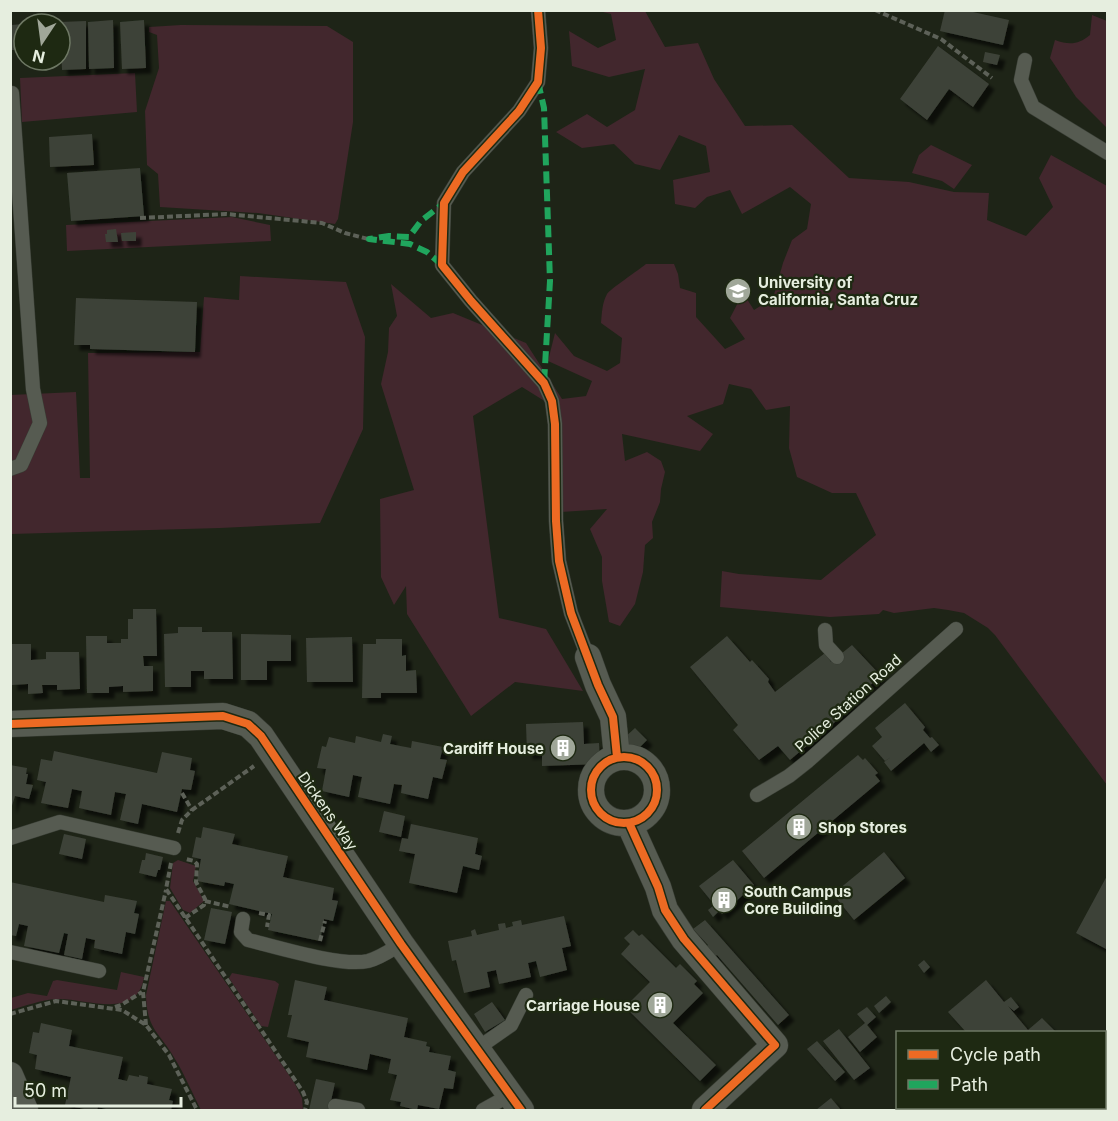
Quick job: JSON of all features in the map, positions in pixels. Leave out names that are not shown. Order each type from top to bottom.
[{"type":"street","points":[[588,657],[613,717],[617,758]]},
{"type":"street","name":"Dickens Way","points":[[10,724],[224,716],[248,724],[261,736],[401,944],[478,1048],[515,1103]]},
{"type":"street","points":[[617,758],[633,759],[643,764],[651,772],[656,782],[657,793],[654,804],[639,820],[629,823],[618,823],[600,813],[591,794],[591,783],[596,773],[602,765],[617,758]]},
{"type":"street","points":[[629,823],[658,887],[665,910],[684,939],[775,1045],[705,1110]]},
{"type":"street","points":[[10,1075],[25,1110]]},
{"type":"lane","points":[[538,10],[542,48],[538,82],[519,111],[463,171],[444,203],[442,265],[544,383],[552,401],[555,424],[556,521],[559,561],[571,613],[588,657]]},
{"type":"lane","points":[[1025,60],[1021,80],[1034,107],[1107,153]]},
{"type":"lane","points":[[10,93],[12,93],[33,389],[40,423],[21,465],[10,469]]},
{"type":"lane","name":"Police Station Road","points":[[757,795],[789,776],[808,761],[956,629]]},
{"type":"lane","points":[[825,630],[826,645],[837,657]]},
{"type":"lane","points":[[10,838],[60,822],[173,852]]},
{"type":"lane","points":[[247,915],[241,932],[248,940],[341,961],[367,961],[401,944]]},
{"type":"lane","points":[[10,952],[99,971]]},
{"type":"lane","points":[[478,1048],[511,1025],[526,995]]},
{"type":"lane","points":[[483,1110],[515,1103]]},
{"type":"lane","points":[[335,1106],[358,1110]]},
{"type":"path","points":[[875,10],[941,39],[992,78]]},
{"type":"path","points":[[140,218],[226,214],[322,223],[345,233],[372,240]]},
{"type":"path","points":[[147,1025],[143,992],[182,820],[192,810],[272,753]]},
{"type":"path","points":[[182,793],[192,810]]},
{"type":"path","points":[[173,852],[197,864],[196,882],[205,901]]},
{"type":"path","points":[[166,889],[303,1092],[307,1102],[305,1110]]},
{"type":"path","points":[[205,901],[233,907]]},
{"type":"path","points":[[185,918],[204,905],[205,901]]},
{"type":"path","points":[[247,915],[269,915],[266,932]]},
{"type":"path","points":[[318,943],[326,921]]},
{"type":"path","points":[[112,1007],[121,1005],[143,992]]},
{"type":"path","points":[[10,1014],[56,1001],[122,1010],[147,1025],[169,1055],[197,1110]]},
{"type":"shaded area","points":[[599,11],[645,11],[665,47],[698,43],[714,79],[745,126],[792,125],[849,178],[909,182],[954,192],[989,193],[987,220],[1026,236],[1053,207],[1039,178],[1051,155],[1107,186],[1107,785],[995,635],[964,613],[934,608],[894,613],[883,610],[879,614],[830,617],[720,607],[722,571],[821,580],[876,535],[856,493],[832,493],[797,477],[789,448],[790,406],[766,410],[751,389],[729,384],[723,404],[687,416],[713,434],[700,451],[622,434],[625,461],[647,452],[661,461],[665,472],[660,502],[652,522],[653,538],[645,545],[643,572],[635,604],[620,626],[609,622],[602,581],[602,557],[590,529],[607,509],[561,512],[559,410],[522,387],[473,416],[499,618],[546,629],[583,691],[515,682],[471,716],[407,614],[406,586],[394,605],[381,577],[380,499],[414,490],[381,384],[388,352],[389,328],[397,316],[391,284],[431,318],[453,313],[526,343],[562,399],[586,396],[592,381],[548,361],[555,333],[574,356],[607,371],[620,363],[622,338],[601,323],[605,297],[619,284],[646,264],[674,264],[680,288],[696,293],[696,317],[725,349],[745,339],[730,318],[743,293],[754,310],[773,298],[792,240],[807,229],[811,204],[790,187],[742,214],[730,190],[707,197],[695,208],[675,204],[673,180],[710,172],[706,146],[679,135],[660,170],[635,164],[614,144],[582,148],[556,132],[587,114],[607,127],[635,110],[645,69],[609,77],[572,66],[569,31],[598,48],[616,40],[611,14]]},
{"type":"shaded area","points":[[1092,15],[1107,21],[1107,128],[1076,97],[1050,58],[1055,40],[1073,43],[1090,35]]},
{"type":"shaded area","points":[[181,25],[327,26],[353,42],[353,122],[338,219],[335,224],[258,213],[160,207],[158,174],[147,165],[145,111],[159,68],[157,35],[149,32],[149,27]]},
{"type":"shaded area","points":[[135,73],[137,112],[22,122],[20,78]]},
{"type":"shaded area","points":[[931,145],[972,165],[954,189],[942,181],[912,173],[919,155]]},
{"type":"shaded area","points":[[232,217],[270,225],[271,241],[67,251],[66,225]]},
{"type":"shaded area","points":[[240,276],[346,282],[365,337],[363,429],[320,523],[11,534],[10,395],[76,392],[80,478],[90,478],[88,353],[200,352],[204,297],[239,300]]},
{"type":"shaded area","points":[[178,860],[196,866],[193,881],[204,901],[190,913],[183,910],[170,888],[173,863]]},
{"type":"shaded area","points":[[166,901],[170,901],[295,1084],[302,1098],[303,1110],[201,1110],[179,1065],[155,1030],[147,1007],[146,995]]},
{"type":"shaded area","points":[[121,972],[144,977],[139,991],[131,999],[120,1003],[56,999],[11,1010],[11,998],[28,993],[47,996],[53,981],[57,980],[117,990]]},
{"type":"shaded area","points":[[232,973],[275,981],[279,984],[268,1027],[261,1026],[229,978]]},
{"type":"shaded area","points":[[1107,1064],[1107,1110],[1086,1110],[1106,1109]]},
{"type":"building","points":[[945,10],[964,10],[1009,20],[1003,45],[940,31]]},
{"type":"building","points":[[113,20],[114,68],[89,69],[88,22]]},
{"type":"building","points":[[144,20],[146,68],[122,69],[120,22]]},
{"type":"building","points":[[86,21],[86,69],[72,70],[72,22]]},
{"type":"building","points":[[938,46],[989,84],[973,107],[949,89],[927,120],[900,99]]},
{"type":"building","points":[[985,52],[1000,55],[997,65],[983,62]]},
{"type":"building","points":[[92,134],[94,165],[50,167],[49,137]]},
{"type":"building","points":[[140,168],[144,216],[71,221],[67,173]]},
{"type":"building","points":[[116,229],[118,242],[106,242],[107,230]]},
{"type":"building","points":[[136,232],[136,241],[122,241],[121,233]]},
{"type":"building","points":[[76,298],[197,302],[195,352],[90,349],[90,345],[74,345]]},
{"type":"building","points":[[133,609],[156,609],[157,656],[143,656],[144,666],[153,666],[153,691],[123,692],[123,686],[109,687],[109,693],[87,693],[86,636],[107,636],[107,643],[121,643],[121,639],[128,639],[128,619],[133,619]]},
{"type":"building","points":[[178,627],[202,627],[202,632],[232,632],[233,679],[204,679],[204,671],[191,671],[191,687],[165,687],[164,634],[178,633]]},
{"type":"building","points":[[241,634],[291,635],[291,661],[267,661],[267,680],[241,680]]},
{"type":"building","points":[[727,636],[769,679],[768,682],[775,692],[825,653],[831,662],[852,645],[881,676],[850,702],[854,706],[790,760],[778,746],[759,760],[733,730],[738,725],[690,667]]},
{"type":"building","points":[[352,637],[353,682],[307,682],[306,638]]},
{"type":"building","points":[[376,639],[402,639],[402,656],[406,655],[406,671],[416,670],[417,693],[381,693],[381,698],[362,698],[363,644],[376,644]]},
{"type":"building","points":[[11,644],[31,644],[31,660],[46,659],[46,652],[79,652],[80,689],[57,690],[57,685],[42,685],[43,693],[28,694],[28,684],[12,685]]},
{"type":"building","points":[[905,703],[925,727],[923,730],[939,745],[931,752],[924,743],[891,771],[884,762],[891,757],[885,761],[872,746],[882,737],[875,728]]},
{"type":"building","name":"Cardiff House","points":[[583,722],[584,744],[599,743],[600,764],[542,766],[542,753],[527,754],[526,724]]},
{"type":"building","points":[[635,728],[647,740],[634,753],[622,740]]},
{"type":"building","points":[[383,734],[392,736],[390,744],[411,748],[412,741],[443,747],[440,759],[447,760],[442,779],[433,777],[428,799],[401,793],[402,785],[394,784],[390,804],[358,797],[362,777],[353,775],[349,797],[322,791],[326,769],[317,768],[322,746],[326,747],[329,737],[355,743],[356,736],[381,742]]},
{"type":"building","points":[[54,751],[157,773],[162,752],[192,758],[190,770],[195,771],[191,790],[182,789],[177,812],[142,804],[138,824],[120,820],[126,794],[115,792],[111,815],[79,808],[82,791],[72,789],[68,808],[41,803],[46,782],[37,780],[41,759],[52,761]]},
{"type":"building","name":"Shop Stores","points":[[858,755],[863,760],[865,758],[878,773],[875,775],[880,781],[764,878],[742,851]]},
{"type":"building","points":[[10,765],[27,768],[26,784],[33,785],[29,799],[15,796],[11,809]]},
{"type":"building","points":[[384,811],[405,816],[401,837],[379,832]]},
{"type":"building","points":[[411,824],[478,838],[475,854],[482,856],[479,870],[463,866],[457,893],[409,883],[415,854],[399,851],[402,838],[408,839]]},
{"type":"building","points":[[203,827],[235,834],[232,844],[288,856],[283,877],[334,888],[332,900],[338,901],[333,921],[324,919],[320,941],[268,930],[272,914],[229,904],[234,884],[225,882],[224,886],[197,881],[201,859],[192,857],[196,837],[201,838]]},
{"type":"building","points":[[64,834],[86,839],[82,859],[59,854]]},
{"type":"building","points":[[884,852],[905,878],[854,920],[833,894]]},
{"type":"building","points":[[146,853],[163,857],[156,877],[139,873]]},
{"type":"building","name":"South Campus Core Building","points":[[733,860],[754,885],[722,914],[699,886]]},
{"type":"building","points":[[1108,874],[1108,950],[1076,933]]},
{"type":"building","points":[[10,882],[104,902],[105,895],[137,901],[134,913],[139,914],[135,934],[126,932],[122,954],[94,948],[95,940],[86,938],[82,959],[64,955],[68,934],[64,933],[59,953],[24,946],[28,926],[19,924],[16,936],[10,935]]},
{"type":"building","points":[[713,906],[718,912],[713,917],[708,910]]},
{"type":"building","points":[[211,908],[232,912],[225,944],[204,940]]},
{"type":"building","points":[[564,916],[571,946],[562,948],[567,970],[540,977],[536,961],[528,963],[531,977],[499,984],[496,970],[487,972],[490,987],[464,993],[456,960],[452,961],[448,941],[472,936],[471,931],[475,929],[477,935],[499,930],[498,924],[505,923],[506,928],[513,926],[512,922],[521,920],[522,925]]},
{"type":"building","points":[[705,920],[789,1015],[778,1025],[717,955],[714,957],[705,948],[708,945],[693,929]]},
{"type":"building","name":"Carriage House","points":[[633,930],[639,936],[642,934],[676,968],[680,964],[697,981],[694,984],[703,993],[673,1023],[716,1065],[700,1081],[625,1007],[650,982],[621,954],[630,944],[624,938]]},
{"type":"building","points":[[924,960],[930,967],[924,973],[918,965]]},
{"type":"building","points":[[295,980],[327,987],[324,1000],[408,1018],[404,1037],[427,1042],[426,1046],[430,1047],[429,1052],[451,1056],[448,1070],[456,1072],[453,1089],[444,1088],[439,1109],[418,1105],[417,1110],[400,1106],[401,1102],[390,1100],[397,1075],[388,1073],[391,1059],[370,1054],[367,1070],[306,1057],[309,1042],[287,1037],[292,1015],[288,1015]]},
{"type":"building","points":[[986,980],[1004,1002],[1011,997],[1019,1007],[1014,1011],[1008,1006],[1028,1030],[1042,1018],[1055,1031],[965,1031],[948,1012]]},
{"type":"building","points":[[886,996],[891,1002],[879,1013],[874,1006]]},
{"type":"building","points":[[492,1002],[505,1020],[485,1032],[474,1014]]},
{"type":"building","points":[[867,1007],[876,1017],[867,1025],[877,1037],[860,1052],[848,1037],[865,1023],[857,1014]]},
{"type":"building","points":[[41,1023],[72,1030],[69,1046],[123,1057],[118,1079],[127,1081],[129,1075],[139,1077],[139,1075],[148,1077],[147,1084],[172,1089],[169,1100],[173,1101],[171,1110],[110,1110],[98,1107],[97,1110],[89,1110],[65,1105],[71,1077],[35,1069],[37,1055],[29,1053],[33,1032],[39,1033]]},
{"type":"building","points":[[839,1029],[870,1068],[854,1080],[823,1041]]},
{"type":"building","points":[[817,1041],[845,1072],[835,1081],[807,1049]]},
{"type":"building","points":[[316,1079],[335,1083],[329,1110],[309,1110]]},
{"type":"building","points":[[831,1098],[841,1110],[816,1110]]},
{"type":"marked path","points":[[538,82],[544,108],[550,281],[544,383]]},
{"type":"marked path","points":[[442,265],[427,252],[410,244],[369,239],[389,236],[409,237],[421,221],[444,203]]},
{"type":"cycle path","points":[[538,10],[541,48],[538,82],[519,111],[463,172],[444,203],[442,265],[544,383],[552,401],[555,424],[556,521],[559,561],[571,613],[598,685],[613,717],[617,757]]},
{"type":"cycle path","points":[[10,724],[223,716],[248,724],[261,736],[401,944],[521,1110]]},
{"type":"cycle path","points":[[624,757],[637,760],[647,767],[654,777],[657,790],[654,803],[647,813],[637,820],[624,823],[611,820],[601,813],[594,803],[591,790],[594,777],[601,767],[611,760],[624,757]]},
{"type":"cycle path","points":[[629,823],[658,887],[665,910],[684,939],[775,1045],[705,1110]]},
{"type":"place","name":"University of California, Santa Cruz","points":[[738,291]]},
{"type":"place","name":"Cardiff House","points":[[563,748]]},
{"type":"place","name":"Shop Stores","points":[[799,827]]},
{"type":"place","name":"South Campus Core Building","points":[[724,900]]},
{"type":"place","name":"Carriage House","points":[[660,1005]]}]
